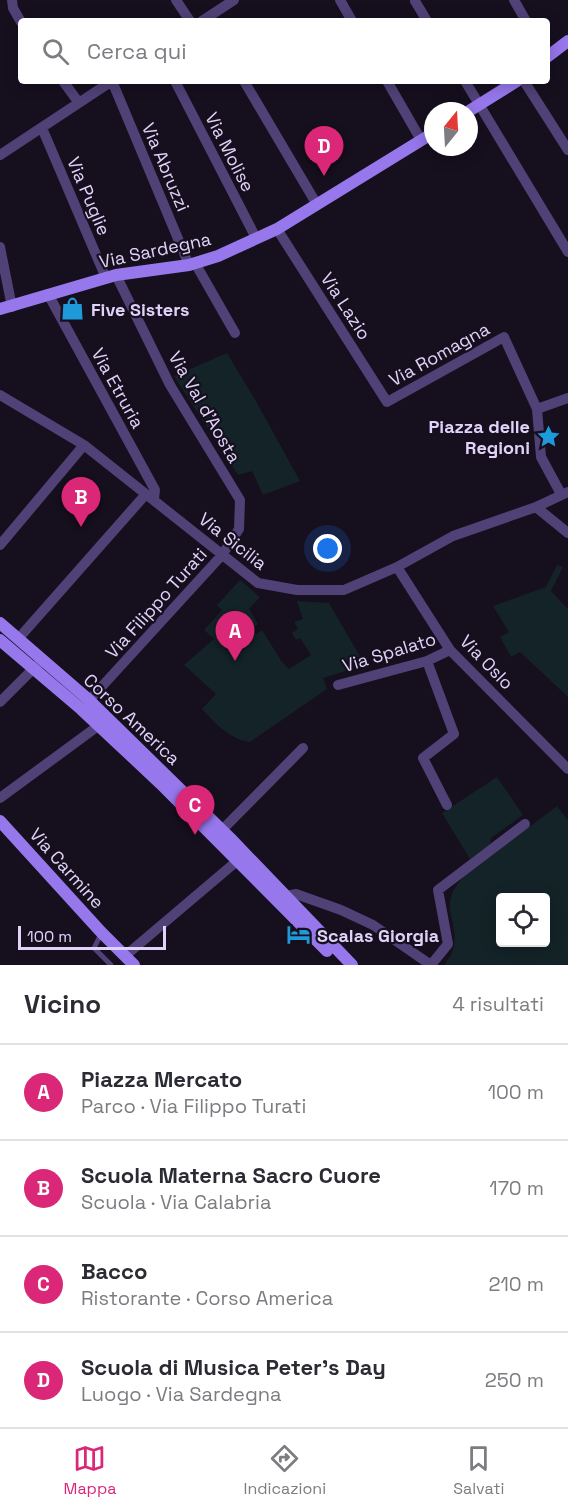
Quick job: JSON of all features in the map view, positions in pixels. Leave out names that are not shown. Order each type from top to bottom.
[{"type":"street","points":[[12,0],[13,8],[19,18]]},
{"type":"street","points":[[176,0],[188,18]]},
{"type":"street","points":[[209,18],[234,0]]},
{"type":"street","points":[[340,0],[350,18]]},
{"type":"street","points":[[513,0],[524,18]]},
{"type":"street","points":[[415,1],[425,18]]},
{"type":"street","points":[[550,54],[568,41]]},
{"type":"street","points":[[65,84],[79,103]]},
{"type":"street","points":[[0,155],[108,84]]},
{"type":"street","name":"Via Abruzzi","points":[[113,84],[192,264],[235,333]]},
{"type":"street","name":"Via Molise","points":[[177,84],[256,238]]},
{"type":"street","points":[[246,84],[316,203]]},
{"type":"street","points":[[389,84],[421,140]]},
{"type":"street","points":[[466,84],[472,102]]},
{"type":"street","points":[[478,105],[512,84]]},
{"type":"street","points":[[526,84],[568,150]]},
{"type":"street","points":[[478,114],[568,252]]},
{"type":"street","name":"Via Puglie","points":[[42,128],[111,277]]},
{"type":"street","name":"Via Sardegna","points":[[6,308],[111,277],[192,264],[218,255],[277,229],[424,138]]},
{"type":"street","name":"Via Lazio","points":[[277,229],[387,402]]},
{"type":"street","points":[[0,247],[6,308]]},
{"type":"street","name":"Via Val d'Aosta","points":[[111,277],[170,385],[240,500],[239,529],[222,555]]},
{"type":"street","name":"Via Etruria","points":[[48,294],[155,490],[150,496]]},
{"type":"street","name":"Via Romagna","points":[[387,402],[504,337],[537,409]]},
{"type":"street","name":"Via Sicilia","points":[[0,394],[84,445],[258,583],[297,590],[344,590],[398,567],[453,536],[536,507],[564,493]]},
{"type":"street","points":[[564,493],[541,457],[537,409],[568,398]]},
{"type":"street","points":[[0,545],[84,445]]},
{"type":"street","points":[[18,639],[150,496]]},
{"type":"street","points":[[536,507],[568,533]]},
{"type":"street","name":"Via Filippo Turati","points":[[85,705],[222,555]]},
{"type":"street","name":"Via Oslo","points":[[398,567],[450,650],[568,769]]},
{"type":"street","name":"Corso America","points":[[0,623],[18,639],[38,665]]},
{"type":"street","name":"Corso America","points":[[0,640],[38,665],[85,705],[222,830],[342,965]]},
{"type":"street","name":"Via Spalato","points":[[338,685],[427,661],[450,650]]},
{"type":"street","points":[[427,661],[454,734],[423,758],[447,805]]},
{"type":"street","points":[[0,702],[38,665]]},
{"type":"street","name":"Corso America","points":[[85,705],[98,726],[161,784],[237,861],[283,900],[352,965]]},
{"type":"street","points":[[0,798],[98,726]]},
{"type":"street","points":[[222,830],[303,748]]},
{"type":"street","name":"Via Carmine","points":[[0,821],[101,932],[130,960]]},
{"type":"street","points":[[283,900],[296,894],[313,898],[373,925],[431,965],[447,944],[438,890],[525,824]]},
{"type":"street","points":[[130,960],[237,861]]},
{"type":"lane","points":[[101,932],[94,948],[111,965]]},
{"type":"shaded area","points":[[227,353],[300,481],[263,495],[252,471],[238,475],[174,376]]},
{"type":"shaded area","points":[[557,565],[563,567],[551,591],[568,609],[568,697],[520,652],[511,657],[500,637],[509,632],[493,606],[546,587]]},
{"type":"shaded area","points":[[240,580],[260,597],[249,609],[258,624],[252,629],[256,634],[262,630],[289,669],[311,655],[300,638],[296,640],[292,633],[298,629],[294,622],[303,619],[297,601],[329,603],[365,665],[323,678],[327,689],[250,742],[229,734],[202,709],[216,694],[184,665],[214,639],[204,630],[222,610],[217,605]]},
{"type":"shaded area","points":[[497,777],[523,815],[491,838],[490,844],[470,859],[442,813]]},
{"type":"shaded area","points":[[557,806],[568,820],[568,965],[445,965],[455,939],[450,905],[451,896],[464,876]]},
{"type":"place","name":"Scuola di Musica Peter's Day","points":[[324,176]]},
{"type":"place","name":"Five Sisters","points":[[73,309]]},
{"type":"place","name":"Piazza delle Regioni","points":[[548,436]]},
{"type":"place","name":"Scuola Materna Sacro Cuore","points":[[81,527]]},
{"type":"place","name":"Piazza Mercato","points":[[235,661]]},
{"type":"place","name":"Bacco","points":[[195,835]]},
{"type":"place","name":"Scalas Giorgia","points":[[299,935]]}]
